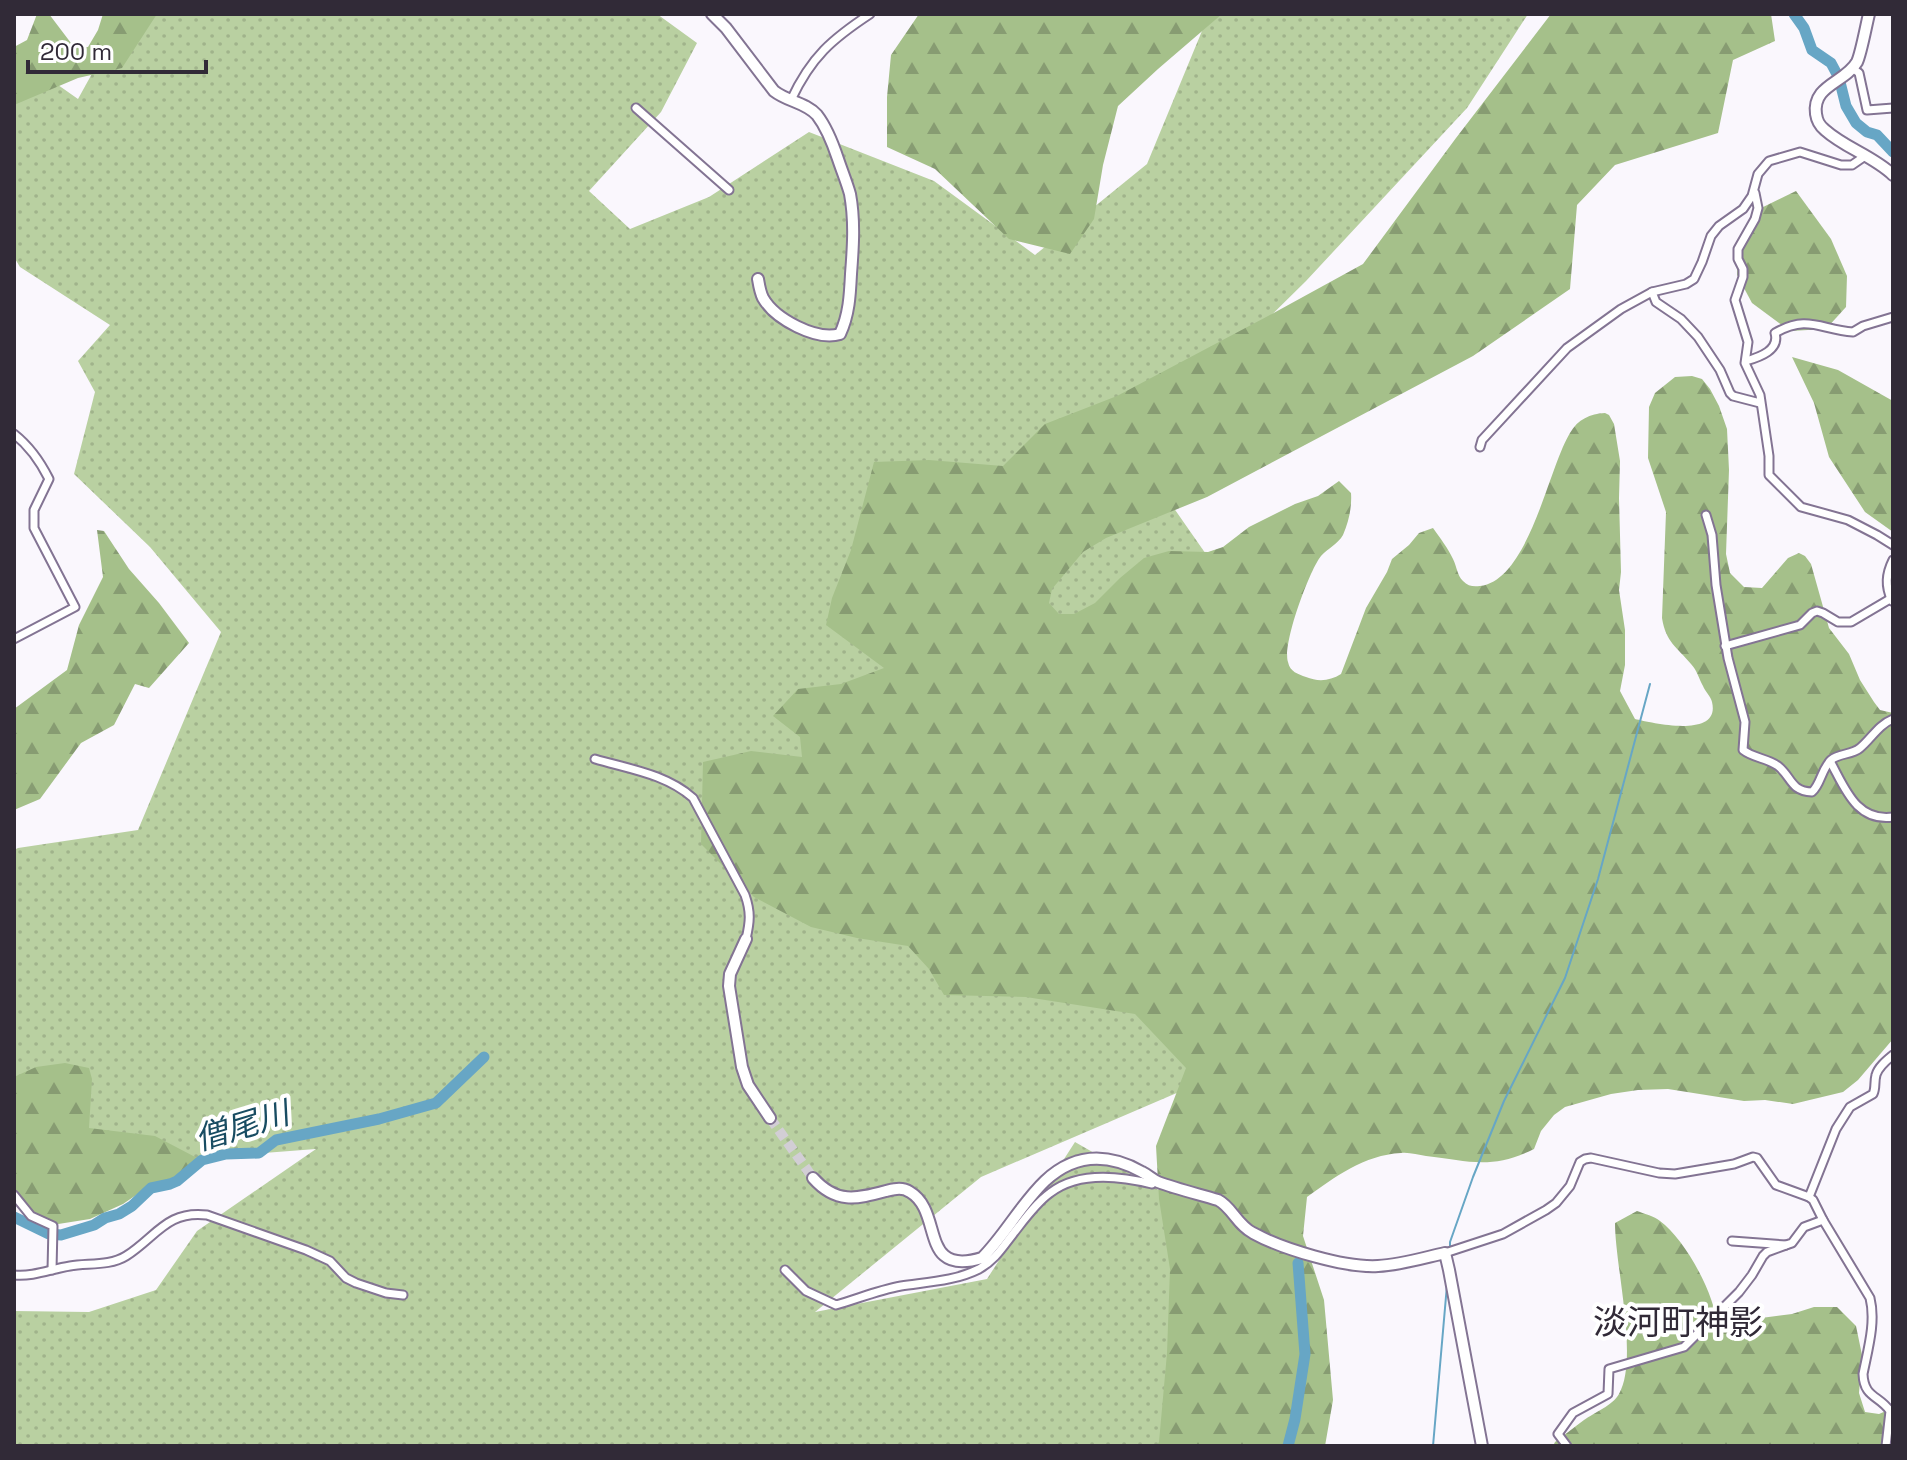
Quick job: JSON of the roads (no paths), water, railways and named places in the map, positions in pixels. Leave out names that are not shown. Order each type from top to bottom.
[{"type":"street","points":[[712,14],[774,91],[804,105],[825,126],[849,191],[853,214],[851,283],[847,316],[840,334],[814,334],[783,317],[769,307],[761,295],[758,279]]},
{"type":"street","points":[[791,100],[805,72],[830,42],[870,14]]},
{"type":"street","points":[[1869,14],[1858,61],[1819,95],[1815,107],[1817,121],[1825,130],[1893,175]]},
{"type":"street","points":[[1851,69],[1859,73],[1867,110],[1893,108]]},
{"type":"street","points":[[636,108],[729,190]]},
{"type":"street","points":[[1480,447],[1482,440],[1567,348],[1621,309],[1652,292],[1686,284],[1694,279],[1711,236],[1719,226],[1743,209],[1752,196],[1758,174],[1769,161],[1800,152],[1841,165],[1852,165],[1865,156]]},
{"type":"street","points":[[1754,186],[1758,208],[1738,249],[1743,277],[1735,300],[1748,342],[1746,361],[1760,395],[1769,475],[1801,507],[1848,520],[1893,545]]},
{"type":"street","points":[[1652,292],[1656,302],[1681,319],[1698,337],[1720,370],[1730,393],[1760,403]]},
{"type":"street","points":[[1746,361],[1765,354],[1775,345],[1775,333],[1784,328],[1811,323],[1853,332],[1893,317]]},
{"type":"street","points":[[14,434],[49,479],[34,510],[34,528],[75,607],[14,639]]},
{"type":"street","points":[[1706,515],[1712,535],[1725,646],[1745,722],[1743,750],[1776,764],[1794,786],[1804,792],[1812,792],[1830,761],[1859,749],[1884,722],[1893,719]]},
{"type":"street","points":[[1725,646],[1800,625],[1817,611],[1838,622],[1851,622],[1892,601],[1886,582],[1893,560]]},
{"type":"street","points":[[595,759],[655,775],[680,787],[693,798],[745,895],[751,920],[730,974],[729,986],[742,1067],[748,1085],[770,1118]]},
{"type":"street","points":[[1830,761],[1847,795],[1859,810],[1874,817],[1893,817]]},
{"type":"street","points":[[1809,1197],[1836,1129],[1850,1107],[1873,1094],[1876,1074],[1893,1055]]},
{"type":"street","points":[[813,1178],[823,1190],[844,1198],[860,1198],[900,1188],[910,1191],[924,1207],[940,1252],[947,1258],[973,1260],[982,1258],[1044,1182],[1059,1170],[1071,1163],[1111,1159],[1143,1172],[1155,1181],[1225,1203],[1236,1220],[1253,1233],[1285,1246],[1343,1263],[1378,1266],[1445,1253],[1503,1234],[1556,1203],[1570,1186],[1580,1162],[1585,1159],[1675,1174],[1734,1164],[1753,1157],[1757,1158],[1776,1185],[1813,1200],[1870,1298],[1872,1320],[1863,1374],[1868,1392],[1885,1403],[1890,1411],[1886,1446]]},
{"type":"street","points":[[785,1270],[806,1291],[836,1305],[898,1287],[951,1279],[981,1268],[996,1257],[1022,1222],[1058,1188],[1093,1178],[1119,1178],[1152,1184],[1155,1181]]},
{"type":"street","points":[[14,1195],[31,1216],[53,1226],[52,1270]]},
{"type":"street","points":[[14,1275],[115,1261],[171,1220],[193,1213],[207,1215],[306,1250],[330,1261],[346,1278],[386,1293],[403,1295]]},
{"type":"street","points":[[1567,1446],[1558,1434],[1573,1413],[1608,1394],[1609,1369],[1684,1347],[1739,1292],[1767,1252],[1792,1243],[1804,1227],[1823,1220]]},
{"type":"street","points":[[1732,1241],[1786,1245]]},
{"type":"street","points":[[1445,1253],[1482,1446]]},
{"type":"waterway","points":[[1794,14],[1804,28],[1812,50],[1831,63],[1839,78],[1846,106],[1856,123],[1877,135],[1893,152]]},
{"type":"waterway","points":[[1450,1250],[1450,1242],[1473,1177],[1504,1101],[1565,978],[1598,879],[1650,684]]},
{"type":"waterway","name":"僧尾川","points":[[14,1217],[49,1234],[61,1235],[94,1225],[132,1206],[151,1188],[177,1181],[202,1160],[226,1154],[259,1153],[276,1140],[379,1119],[436,1103],[484,1057]]},
{"type":"waterway","points":[[1288,1446],[1305,1354],[1298,1263]]},
{"type":"waterway","points":[[1433,1446],[1447,1285]]},
{"type":"tunnel","points":[[770,1118],[813,1178]]},
{"type":"district","name":"淡河町神影","points":[[1678,1322]]}]
